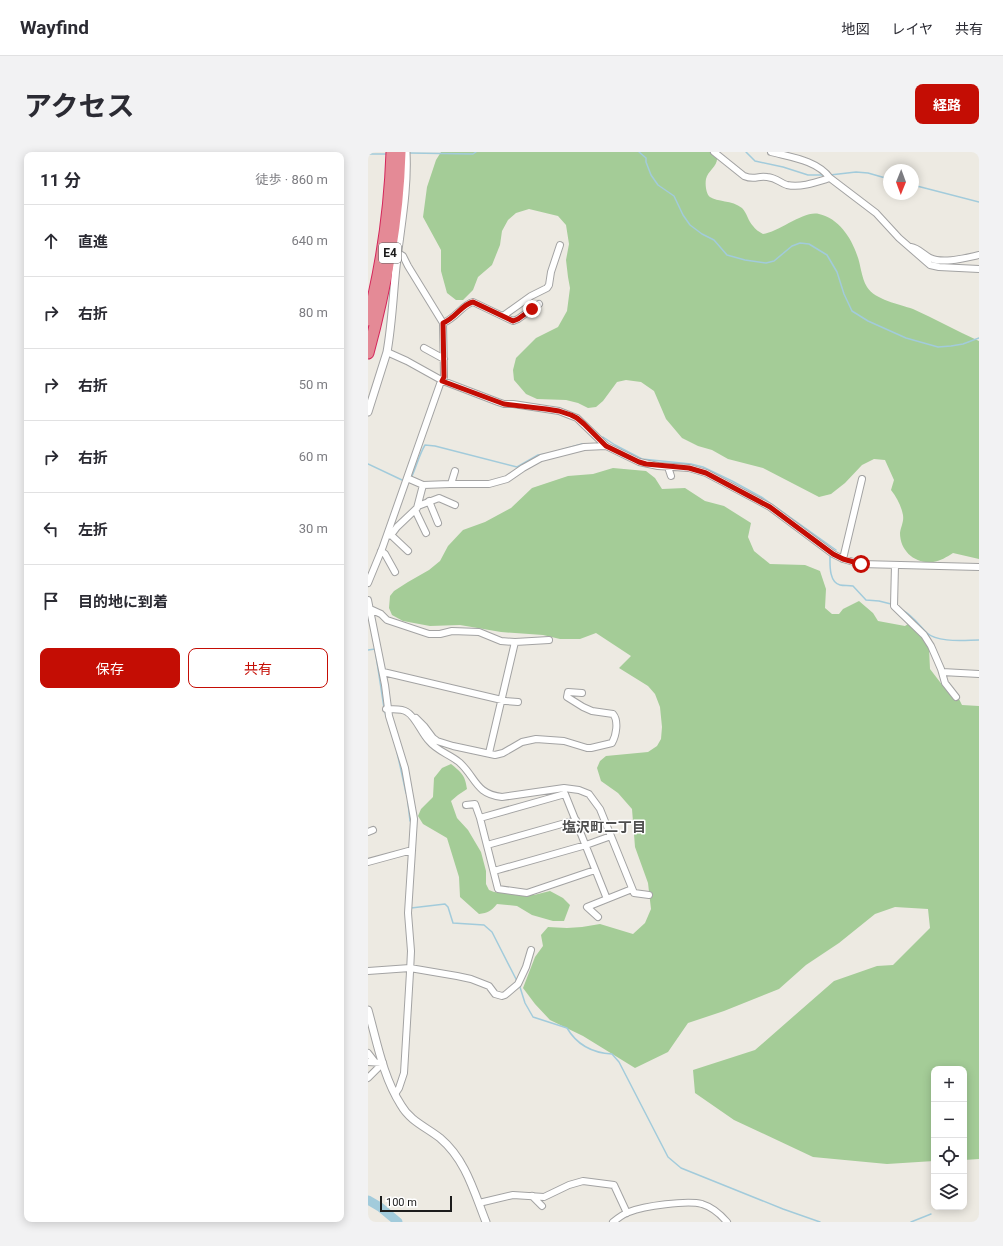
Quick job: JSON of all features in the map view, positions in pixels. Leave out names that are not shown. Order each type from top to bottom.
[{"type":"highway","name":"E4","points":[[368,320],[380,270],[386,231],[392,176],[392,152]]},
{"type":"highway","name":"E4","points":[[368,353],[383,296],[394,233],[398,199],[400,152]]},
{"type":"street","points":[[368,412],[387,352],[406,186],[406,152]]},
{"type":"street","points":[[714,152],[749,179],[763,176],[774,177],[784,184],[803,185],[828,175]]},
{"type":"street","points":[[770,152],[814,164],[876,213],[909,247],[930,265],[979,269]]},
{"type":"street","points":[[503,316],[549,285],[551,272],[560,245]]},
{"type":"street","points":[[909,247],[915,248],[930,258],[949,261],[979,255]]},
{"type":"street","points":[[368,583],[389,535],[407,478],[440,384],[444,377],[443,323],[403,256],[398,253]]},
{"type":"street","points":[[525,300],[532,309]]},
{"type":"street","points":[[443,323],[450,320],[468,303],[473,302],[513,321],[539,304]]},
{"type":"street","points":[[424,348],[444,360]]},
{"type":"street","points":[[387,352],[407,361],[442,381],[504,404],[559,411],[571,415],[584,424],[606,446],[639,462],[699,471],[736,488],[770,507],[833,554],[843,559],[861,564],[979,567]]},
{"type":"street","points":[[407,478],[423,485],[489,484],[507,479],[541,458],[584,447],[606,446]]},
{"type":"street","points":[[668,466],[671,476]]},
{"type":"street","points":[[451,484],[454,471]]},
{"type":"street","points":[[843,559],[862,479]]},
{"type":"street","points":[[423,485],[416,508],[426,533]]},
{"type":"street","points":[[389,535],[416,508],[429,501],[439,498],[455,505]]},
{"type":"street","points":[[429,501],[438,523]]},
{"type":"street","points":[[389,535],[408,551]]},
{"type":"street","points":[[381,551],[385,554],[395,572]]},
{"type":"street","points":[[895,565],[894,606],[924,635],[931,646],[945,683],[956,697]]},
{"type":"street","points":[[368,600],[382,672],[387,709],[405,768],[414,819],[408,913],[411,951],[404,1073],[399,1088],[395,1094]]},
{"type":"street","points":[[370,609],[381,614],[387,620],[429,634],[440,634],[452,630],[479,632],[501,641],[515,642],[549,640]]},
{"type":"street","points":[[489,753],[515,642]]},
{"type":"street","points":[[382,672],[501,700],[518,702]]},
{"type":"street","points":[[942,672],[979,674]]},
{"type":"street","points":[[387,709],[408,712],[418,719],[437,741],[495,755],[503,753],[522,742],[536,739],[564,741],[587,748],[612,743],[616,728],[615,715],[592,711],[567,697],[568,692],[582,693]]},
{"type":"street","points":[[411,715],[430,743],[458,762],[478,787],[496,796],[502,797],[564,788],[572,788],[589,794],[600,809],[634,893],[648,895]]},
{"type":"street","points":[[480,818],[565,794],[607,899]]},
{"type":"street","points":[[466,806],[475,804],[498,889],[527,893],[595,870]]},
{"type":"street","points":[[487,845],[576,820]]},
{"type":"street","points":[[494,871],[586,845],[611,836]]},
{"type":"street","points":[[368,862],[412,850]]},
{"type":"street","points":[[598,917],[587,907],[632,889]]},
{"type":"street","points":[[368,971],[410,968],[470,979],[489,986],[495,994],[505,995],[518,984],[526,967],[531,950]]},
{"type":"street","points":[[368,1010],[383,1063],[400,1104],[413,1119],[440,1138],[454,1152],[464,1166],[473,1184],[486,1222]]},
{"type":"street","points":[[368,1053],[371,1062],[383,1063]]},
{"type":"street","points":[[368,1078],[383,1063]]},
{"type":"street","points":[[479,1202],[513,1195],[544,1197],[569,1185],[582,1181],[614,1185],[627,1213]]},
{"type":"street","points":[[532,1196],[542,1206]]},
{"type":"street","points":[[613,1222],[627,1213],[677,1203],[708,1206],[728,1222]]},
{"type":"green space","points":[[441,152],[716,152],[716,164],[706,179],[708,194],[713,199],[738,205],[745,212],[751,224],[763,234],[806,215],[813,214],[826,216],[838,224],[847,235],[854,248],[865,283],[871,291],[881,298],[913,309],[979,341],[979,559],[953,553],[938,561],[926,562],[920,561],[906,551],[900,533],[903,515],[901,508],[891,490],[894,480],[885,460],[874,459],[862,465],[845,483],[831,494],[819,497],[763,468],[728,459],[712,450],[698,446],[682,438],[666,419],[654,391],[641,382],[626,380],[617,382],[603,401],[596,407],[588,408],[578,403],[566,400],[537,399],[526,394],[514,380],[513,370],[516,358],[536,338],[558,327],[567,311],[570,288],[566,260],[569,244],[566,225],[558,216],[529,209],[516,213],[508,220],[502,231],[500,245],[492,265],[478,277],[473,290],[463,300],[456,300],[447,293],[441,271],[441,250],[423,217],[427,187],[436,160]]},
{"type":"green space","points":[[613,468],[646,471],[655,478],[662,489],[685,488],[705,501],[724,506],[751,523],[748,537],[754,551],[770,564],[805,565],[820,571],[826,589],[825,608],[832,614],[839,614],[843,609],[859,601],[873,613],[878,621],[905,626],[908,624],[925,637],[929,648],[930,669],[943,686],[957,695],[962,705],[979,706],[979,1159],[967,1160],[967,1066],[931,1066],[931,1161],[887,1164],[813,1157],[734,1120],[695,1093],[693,1070],[755,1050],[834,981],[877,966],[893,965],[930,928],[928,909],[895,907],[875,914],[839,943],[806,965],[779,989],[724,1011],[688,1023],[668,1052],[635,1068],[583,1036],[550,1020],[523,988],[535,957],[543,946],[541,935],[548,927],[567,928],[600,924],[633,934],[645,923],[651,909],[648,883],[635,847],[632,809],[618,793],[601,781],[597,768],[600,761],[606,756],[648,752],[657,746],[661,739],[662,727],[660,707],[655,694],[648,686],[619,668],[631,656],[596,633],[580,639],[560,639],[543,635],[501,632],[460,625],[430,626],[403,621],[392,615],[389,608],[390,596],[394,591],[429,570],[440,561],[448,546],[463,530],[485,522],[511,508],[532,488],[568,476],[593,474]]},
{"type":"green space","points":[[451,764],[462,775],[467,789],[451,801],[457,818],[468,830],[481,852],[486,871],[486,884],[489,890],[494,892],[534,895],[550,891],[563,898],[570,905],[564,921],[553,921],[532,915],[517,906],[497,904],[489,911],[479,914],[460,897],[459,877],[447,838],[423,824],[418,816],[421,809],[433,797],[434,778],[442,768]]},
{"type":"waterway","points":[[409,153],[473,154],[476,152]]},
{"type":"waterway","points":[[639,152],[646,158],[651,175],[658,185],[674,196],[683,215],[690,225],[702,234],[714,240],[727,255],[745,260],[766,263],[774,261],[792,246],[800,243],[809,244],[827,255],[837,272],[844,294],[852,311],[868,321],[906,338],[938,347],[963,344],[979,338]]},
{"type":"waterway","points":[[746,152],[755,161],[783,167],[808,175],[824,175]]},
{"type":"waterway","points":[[368,154],[387,154]]},
{"type":"waterway","points":[[830,175],[856,172],[868,173],[883,177]]},
{"type":"waterway","points":[[919,187],[979,202]]},
{"type":"waterway","points":[[602,438],[603,437],[642,459],[691,464],[703,467],[763,498],[836,550]]},
{"type":"waterway","points":[[557,451],[582,444]]},
{"type":"waterway","points":[[412,476],[425,445],[435,446],[517,467],[538,455],[546,454]]},
{"type":"waterway","points":[[368,464],[402,480]]},
{"type":"waterway","points":[[830,557],[831,573],[836,583],[853,586],[866,600],[891,604]]},
{"type":"waterway","points":[[902,610],[912,617],[927,633],[932,636],[945,640],[979,640]]},
{"type":"waterway","points":[[368,650],[375,649],[386,716]]},
{"type":"waterway","points":[[397,752],[406,793]]},
{"type":"waterway","points":[[408,803],[410,821]]},
{"type":"waterway","points":[[411,908],[445,904],[448,907],[453,923],[484,925],[492,932],[517,981]]},
{"type":"waterway","points":[[519,984],[525,1003],[533,1017],[567,1028],[576,1039],[592,1050],[612,1054],[619,1062],[668,1157],[681,1168],[783,1209],[820,1222]]},
{"type":"waterway","points":[[368,1200],[380,1207],[398,1222]]},
{"type":"waterway","points":[[911,1222],[931,1214]]},
{"type":"district","name":"塩沢町二丁目","points":[[604,827]]},
{"type":"route","points":[[532,309],[513,321],[473,302],[468,303],[450,320],[443,323],[444,377],[442,381],[504,404],[559,411],[571,415],[584,424],[606,446],[639,462],[658,466],[689,468],[706,473],[770,507],[833,554],[843,559],[861,564]]}]
